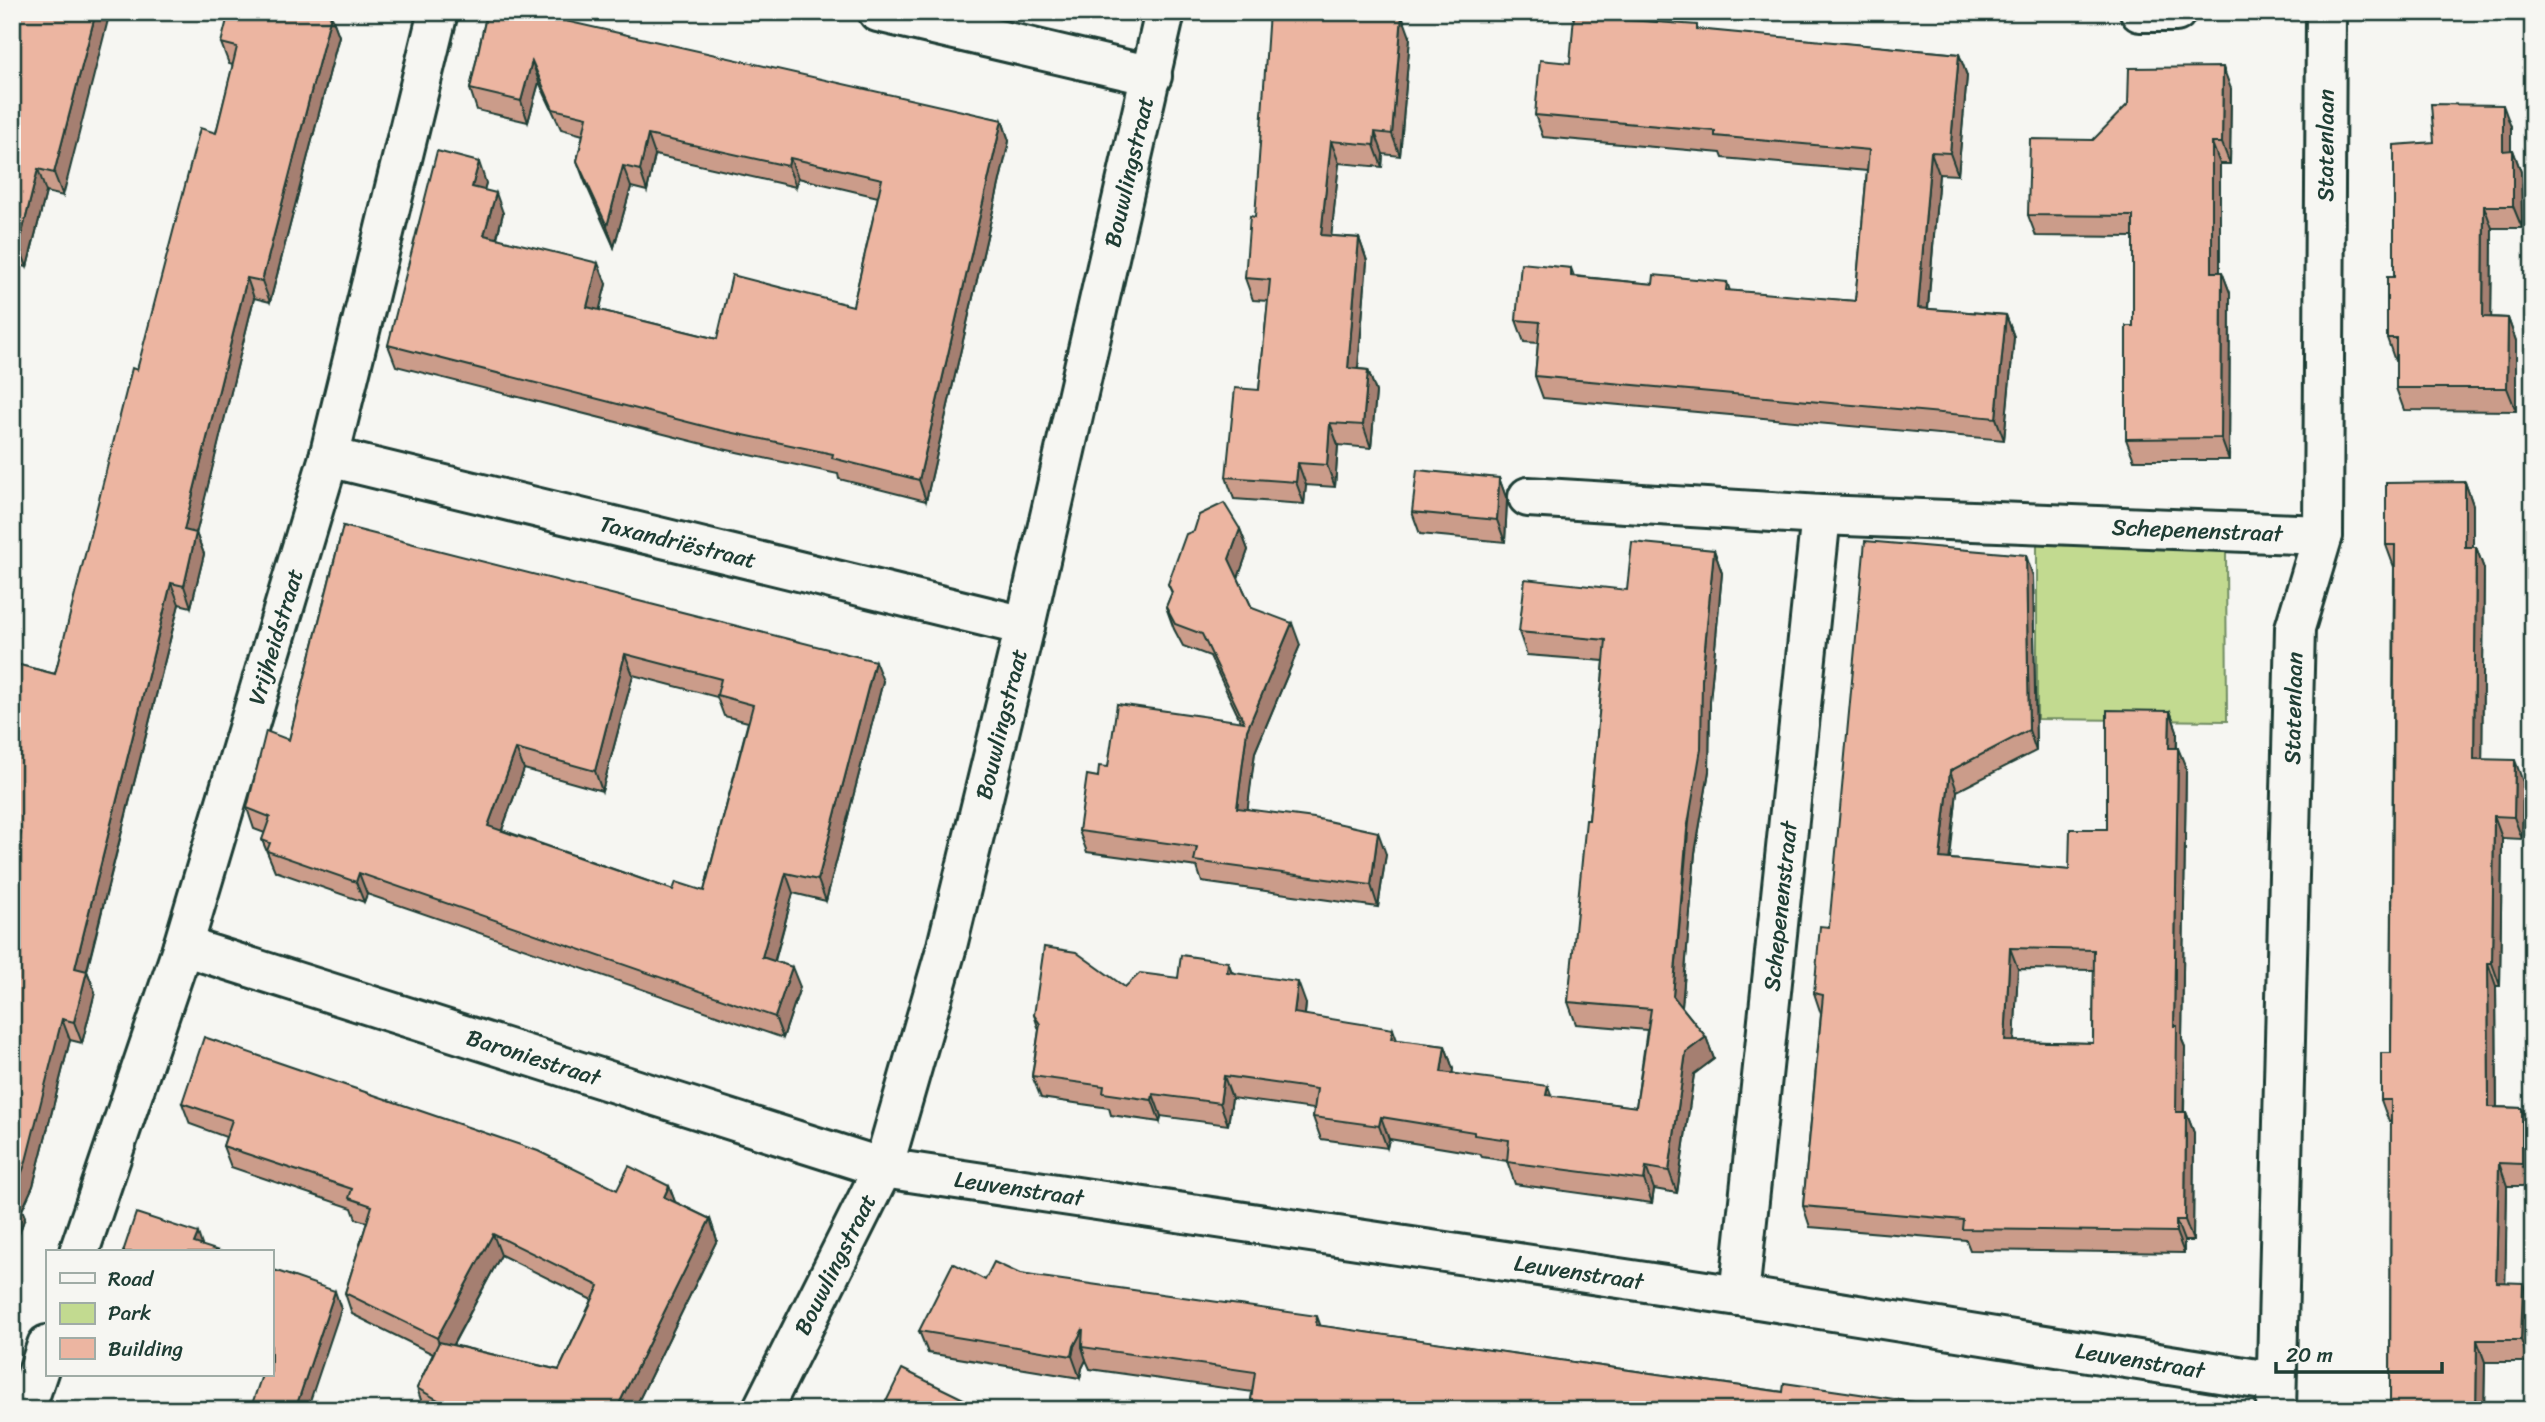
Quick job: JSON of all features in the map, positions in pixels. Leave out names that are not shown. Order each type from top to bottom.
[{"type":"street","name":"Vrijheidstraat","points":[[80,1250],[183,946],[330,457],[438,12]]},
{"type":"street","points":[[877,12],[1152,76]]},
{"type":"street","name":"Bouwlingstraat","points":[[762,1410],[883,1168],[947,946],[1025,626],[1165,12]]},
{"type":"street","points":[[2140,12],[2176,12]]},
{"type":"street","name":"Statenlaan","points":[[2276,1396],[2295,628],[2323,535],[2326,12]]},
{"type":"street","name":"Taxandriëstraat","points":[[330,457],[1025,626]]},
{"type":"street","name":"Schepenenstraat","points":[[1528,497],[1821,515],[2323,535]]},
{"type":"street","name":"Schepenenstraat","points":[[1739,1296],[1821,515]]},
{"type":"street","name":"Baroniestraat","points":[[183,946],[883,1168]]},
{"type":"street","name":"Leuvenstraat","points":[[883,1168],[1739,1296],[2276,1396]]},
{"type":"street","points":[[25,1410],[46,1348]]},
{"type":"green space","points":[[2037,532],[2226,551],[2227,721],[2037,719]]},
{"type":"building","points":[[12,12],[96,12],[54,173],[38,169],[19,245],[12,243]]},
{"type":"building","points":[[229,12],[321,12],[331,15],[262,281],[247,278],[184,530],[196,533],[184,586],[171,583],[75,968],[87,971],[74,1022],[62,1019],[25,1165],[13,1194],[17,1196],[12,1210],[12,868],[21,833],[12,831],[12,663],[55,674],[132,368],[137,370],[200,128],[216,133],[237,47],[221,43]]},
{"type":"building","points":[[487,12],[526,12],[1002,120],[919,480],[832,458],[833,454],[715,429],[388,345],[437,151],[479,162],[472,187],[496,193],[484,235],[598,263],[587,307],[717,339],[732,275],[853,306],[882,179],[790,158],[788,166],[648,135],[640,170],[623,166],[607,226],[577,161],[587,117],[553,109],[532,61],[521,101],[470,89]]},
{"type":"building","points":[[1269,12],[1377,12],[1402,15],[1392,134],[1375,132],[1374,145],[1331,141],[1321,235],[1359,238],[1348,368],[1368,370],[1363,425],[1330,423],[1327,465],[1298,463],[1296,482],[1226,477],[1235,388],[1259,390],[1270,280],[1245,278],[1250,216],[1255,217]]},
{"type":"building","points":[[1574,16],[1697,25],[1697,29],[1959,54],[1950,153],[1931,152],[1918,308],[2006,315],[1996,418],[1535,376],[1540,322],[1516,320],[1521,263],[1571,268],[1571,276],[1653,284],[1654,275],[1727,282],[1726,290],[1855,301],[1869,150],[1715,136],[1715,131],[1535,115],[1540,60],[1570,63]]},
{"type":"building","points":[[2223,67],[2222,143],[2212,143],[2212,272],[2222,272],[2221,438],[2126,439],[2126,326],[2133,326],[2133,216],[2028,215],[2030,139],[2093,140],[2128,104],[2129,68]]},
{"type":"building","points":[[2431,104],[2503,105],[2503,151],[2513,150],[2513,206],[2484,206],[2483,317],[2508,318],[2507,388],[2396,388],[2396,338],[2387,338],[2387,277],[2394,277],[2394,145],[2434,142]]},
{"type":"building","points":[[1417,470],[1499,478],[1497,520],[1412,512]]},
{"type":"building","points":[[2465,482],[2465,547],[2476,547],[2474,759],[2515,760],[2514,817],[2494,816],[2492,963],[2488,963],[2489,1107],[2522,1108],[2522,1164],[2499,1163],[2496,1282],[2523,1283],[2521,1340],[2477,1340],[2476,1410],[2390,1410],[2391,1100],[2381,1100],[2381,1053],[2391,1053],[2395,545],[2386,545],[2386,483]]},
{"type":"building","points":[[1224,503],[1240,529],[1229,559],[1252,608],[1292,623],[1247,730],[1237,808],[1314,818],[1378,832],[1371,885],[1194,861],[1197,847],[1079,831],[1087,775],[1098,777],[1099,766],[1108,767],[1117,704],[1244,722],[1202,634],[1175,624],[1166,607],[1172,592],[1168,584],[1186,534],[1194,531],[1199,515]]},
{"type":"building","points":[[343,526],[875,661],[818,880],[786,873],[762,957],[792,967],[775,1017],[359,873],[356,882],[267,851],[270,843],[262,840],[270,817],[247,808],[266,731],[289,740]],"holes":[[[625,654],[721,679],[717,695],[753,705],[704,891],[676,882],[673,890],[488,826],[516,749],[595,771]]]},
{"type":"building","points":[[1865,541],[2026,555],[2029,730],[1950,771],[1940,858],[2069,870],[2070,829],[2107,829],[2107,710],[2170,711],[2169,748],[2178,748],[2174,1026],[2177,1026],[2176,1112],[2186,1112],[2185,1220],[2176,1220],[2176,1232],[1962,1229],[1963,1220],[1803,1206],[1823,995],[1814,993],[1820,926],[1829,927]],"holes":[[[2010,948],[2094,950],[2093,1043],[2005,1041]]]},
{"type":"building","points":[[1632,542],[1714,550],[1702,679],[1701,749],[1687,830],[1673,996],[1706,1037],[1686,1052],[1669,1171],[1646,1167],[1644,1180],[1507,1162],[1509,1140],[1381,1117],[1379,1126],[1313,1117],[1317,1089],[1224,1076],[1220,1103],[1153,1094],[1152,1100],[1103,1093],[1104,1086],[1032,1076],[1040,1024],[1034,1015],[1044,947],[1076,952],[1125,987],[1140,973],[1178,978],[1181,955],[1228,962],[1227,972],[1298,982],[1294,1013],[1393,1029],[1391,1039],[1445,1046],[1441,1072],[1548,1086],[1546,1095],[1636,1107],[1651,1009],[1568,1002],[1606,640],[1519,632],[1525,579],[1627,590]]},
{"type":"building","points":[[204,1037],[538,1151],[617,1190],[629,1166],[669,1186],[664,1197],[710,1219],[616,1410],[456,1410],[417,1388],[439,1342],[559,1370],[599,1286],[493,1234],[437,1338],[345,1293],[372,1206],[349,1198],[352,1189],[223,1146],[232,1120],[182,1103]]},
{"type":"building","points":[[136,1213],[198,1233],[194,1243],[216,1250],[124,1250]]},
{"type":"building","points":[[994,1262],[1020,1274],[1317,1316],[1316,1325],[1783,1392],[1784,1383],[1969,1410],[1454,1410],[1394,1401],[1393,1410],[1333,1410],[1251,1400],[1255,1372],[1082,1347],[1083,1329],[1072,1356],[919,1331],[953,1263],[985,1280]]},
{"type":"building","points":[[273,1270],[335,1291],[295,1410],[250,1410],[262,1376],[273,1376]]},
{"type":"building","points":[[902,1369],[986,1410],[882,1410]]}]
